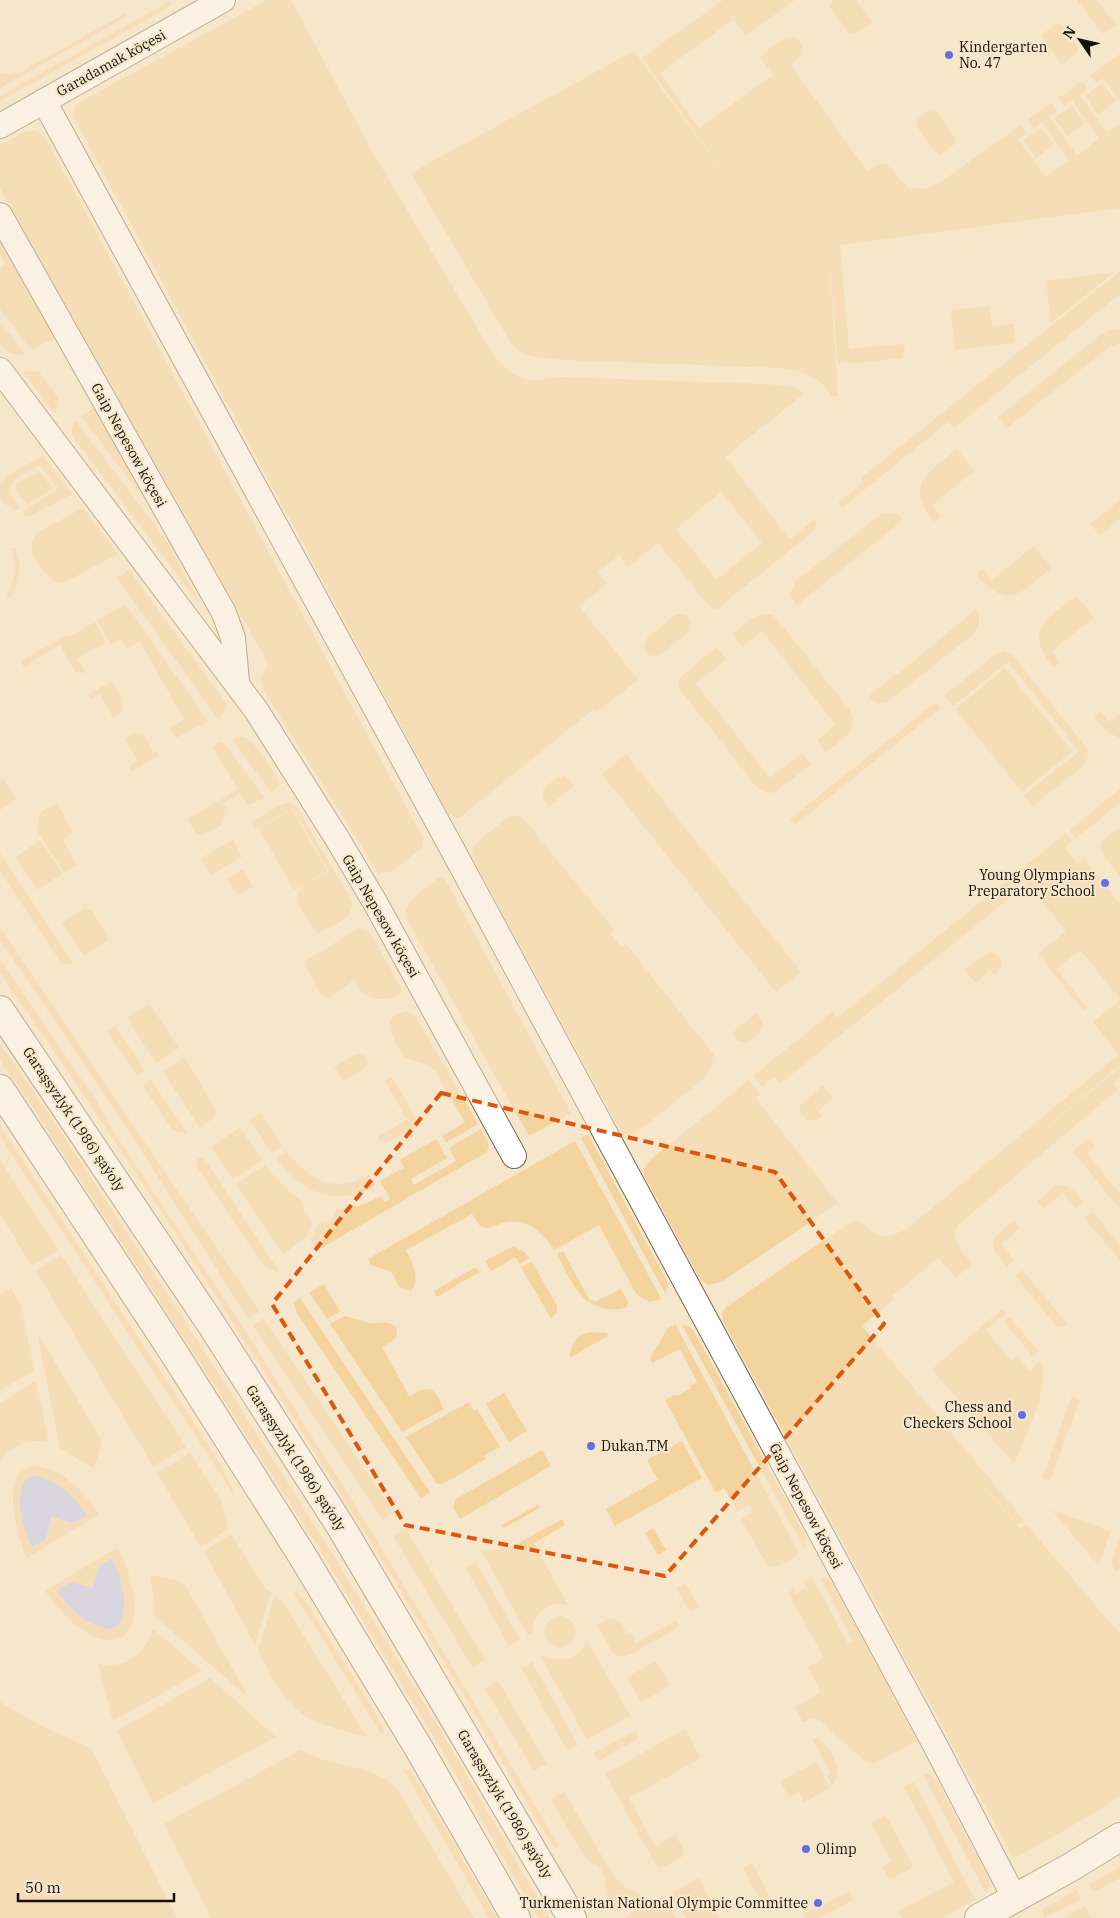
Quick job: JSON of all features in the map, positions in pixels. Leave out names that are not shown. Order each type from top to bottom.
[{"type":"main road","name":"Garaşsyzlyk (1986) şaýoly","points":[[0,1010],[211,1324],[341,1527],[572,1918]]},
{"type":"main road","points":[[0,1089],[166,1342],[300,1552],[418,1747],[516,1918]]},
{"type":"main road","points":[[980,1918],[1120,1837]]},
{"type":"street","name":"Garadamak köçesi","points":[[0,126],[223,0]]},
{"type":"street","name":"Gaip Nepesow köçesi","points":[[44,101],[450,845],[931,1737],[1015,1899]]},
{"type":"street","name":"Gaip Nepesow köçesi","points":[[0,215],[224,613],[233,638],[236,682]]},
{"type":"street","name":"Gaip Nepesow köçesi","points":[[0,370],[236,682],[303,783],[376,904],[514,1156]]},
{"type":"highlighted area","points":[[441,1093],[775,1172],[884,1324],[665,1576],[405,1525],[272,1304]]},
{"type":"shaded area","points":[[172,0],[166,9],[0,101],[0,96]]},
{"type":"shaded area","points":[[267,0],[291,0],[373,153],[492,353],[501,364],[512,373],[531,380],[555,377],[767,384],[793,387],[805,393],[725,457],[790,539],[815,519],[817,526],[815,530],[717,609],[707,604],[658,543],[628,567],[619,555],[598,572],[607,584],[579,606],[638,680],[597,712],[572,682],[594,709],[459,818],[448,813],[73,116],[76,105]],"holes":[[[721,492],[762,543],[716,580],[676,529]]]},
{"type":"shaded area","points":[[723,0],[795,0],[746,35],[734,19],[660,73],[699,128],[773,75],[760,57],[782,40],[793,37],[801,42],[803,51],[800,57],[791,65],[867,171],[878,164],[887,164],[908,188],[925,189],[939,183],[1021,125],[1026,133],[1018,139],[1046,177],[1069,160],[1042,122],[1034,128],[1028,120],[1052,103],[1057,111],[1050,117],[1077,155],[1099,139],[1072,100],[1064,106],[1059,98],[1082,81],[1087,89],[1080,95],[1107,133],[1120,124],[1120,208],[840,245],[849,349],[901,344],[904,346],[905,351],[902,358],[850,364],[849,362],[838,363],[828,242],[838,396],[832,396],[823,384],[811,376],[783,368],[562,360],[535,357],[522,353],[512,345],[411,173],[634,51],[746,203],[642,58]]},
{"type":"shaded area","points":[[833,0],[856,0],[872,22],[856,33],[849,33],[830,7]]},
{"type":"shaded area","points":[[1077,0],[1096,0],[1117,25],[1103,34]]},
{"type":"shaded area","points":[[126,13],[127,16],[0,88],[0,73],[10,75],[21,72]]},
{"type":"shaded area","points":[[1057,23],[1064,26],[1079,47],[1076,54],[1062,65],[1041,35]]},
{"type":"shaded area","points":[[1120,54],[1120,102],[1103,78],[1096,83],[1090,75]]},
{"type":"shaded area","points":[[1103,83],[1116,101],[1098,114],[1085,96]]},
{"type":"shaded area","points":[[1072,106],[1085,123],[1067,136],[1054,118]]},
{"type":"shaded area","points":[[930,109],[936,110],[956,140],[954,145],[940,155],[935,153],[916,125],[917,120]]},
{"type":"shaded area","points":[[1041,128],[1054,145],[1036,158],[1023,140]]},
{"type":"shaded area","points":[[37,131],[46,139],[423,838],[423,847],[393,871],[379,874],[264,691],[260,677],[269,665],[0,188],[0,145],[25,132]]},
{"type":"shaded area","points":[[0,238],[56,338],[31,350],[0,309],[0,268],[5,264],[0,254]]},
{"type":"shaded area","points":[[1120,271],[1120,294],[954,428],[948,422],[842,508],[838,503],[864,482],[861,478]]},
{"type":"shaded area","points":[[1115,272],[1051,323],[1046,281]]},
{"type":"shaded area","points":[[990,306],[992,326],[1014,324],[1016,343],[955,350],[951,310]]},
{"type":"shaded area","points":[[0,321],[25,354],[14,354],[2,346],[0,343]]},
{"type":"shaded area","points":[[1109,330],[1120,330],[1120,342],[1114,347],[1112,345],[1007,428],[998,417]]},
{"type":"shaded area","points":[[23,372],[39,372],[59,399],[55,414]]},
{"type":"shaded area","points":[[96,407],[160,520],[81,416]]},
{"type":"shaded area","points":[[75,420],[163,536],[198,602],[73,437],[71,431]]},
{"type":"shaded area","points":[[957,449],[974,471],[932,505],[941,516],[934,522],[925,509],[920,489],[929,473]]},
{"type":"shaded area","points":[[43,456],[72,494],[30,516],[25,516],[23,513],[25,510],[58,489],[40,465],[19,476],[11,484],[10,494],[20,507],[16,511],[2,500],[0,483],[8,475]]},
{"type":"shaded area","points":[[39,472],[53,489],[27,504],[16,490],[16,485]]},
{"type":"shaded area","points":[[1120,500],[1120,519],[1100,535],[1090,524]]},
{"type":"shaded area","points":[[83,508],[118,554],[58,584],[46,574],[36,560],[33,553],[33,538],[38,532]]},
{"type":"shaded area","points":[[884,513],[898,515],[903,520],[797,605],[790,595],[795,582]]},
{"type":"shaded area","points":[[1034,546],[1052,568],[1023,590],[1006,595],[997,592],[987,586],[976,574],[983,569],[992,580]]},
{"type":"shaded area","points":[[16,548],[19,574],[10,598],[6,596],[14,573],[11,549]]},
{"type":"shaded area","points":[[129,570],[226,703],[226,709],[218,719],[117,578]]},
{"type":"shaded area","points":[[1076,596],[1094,617],[1052,651],[1060,662],[1054,668],[1040,644],[1042,626]]},
{"type":"shaded area","points":[[125,604],[208,721],[176,738],[170,728],[184,720],[140,641],[127,648],[121,639],[111,645],[97,620]]},
{"type":"shaded area","points":[[976,609],[979,623],[972,635],[886,703],[876,702],[869,696],[897,675]]},
{"type":"shaded area","points":[[679,614],[685,614],[689,618],[691,628],[688,633],[661,654],[655,656],[645,651],[647,638]]},
{"type":"shaded area","points":[[763,614],[772,615],[781,624],[850,710],[853,724],[851,730],[826,752],[817,740],[836,725],[762,631],[742,647],[732,634],[751,619]]},
{"type":"shaded area","points":[[95,622],[106,643],[77,658],[85,672],[75,672],[60,645],[30,662],[30,665],[24,668],[21,661],[67,635],[69,637]]},
{"type":"shaded area","points":[[716,647],[726,659],[696,684],[770,778],[802,753],[811,765],[775,792],[764,792],[755,785],[679,688],[678,682],[681,677]]},
{"type":"shaded area","points":[[1004,651],[1015,658],[1085,746],[1087,752],[1086,762],[1082,767],[1033,806],[1024,795],[1079,751],[1008,662],[953,706],[944,696],[993,656]]},
{"type":"shaded area","points":[[1005,668],[1072,751],[1022,792],[955,709]]},
{"type":"shaded area","points":[[112,681],[123,700],[123,712],[113,717],[100,695],[91,700],[88,695]]},
{"type":"shaded area","points":[[936,702],[941,708],[795,825],[790,819]]},
{"type":"shaded area","points":[[1100,711],[1109,722],[1120,714],[1120,738],[1106,731],[1094,717]]},
{"type":"shaded area","points":[[135,732],[137,735],[143,733],[153,752],[156,751],[159,756],[132,771],[129,766],[138,761],[125,738]]},
{"type":"shaded area","points":[[237,737],[243,737],[255,745],[277,778],[279,785],[271,793],[233,740]]},
{"type":"shaded area","points":[[221,742],[226,745],[264,798],[248,804],[240,793],[223,803],[226,809],[222,825],[200,835],[196,833],[187,819],[238,790],[213,747]]},
{"type":"shaded area","points":[[626,754],[801,972],[776,992],[602,774]]},
{"type":"shaded area","points":[[565,776],[574,786],[549,806],[543,799],[543,790],[556,778]]},
{"type":"shaded area","points":[[4,779],[17,799],[0,810],[0,782]]},
{"type":"shaded area","points":[[1120,789],[1120,803],[1076,838],[1070,830]]},
{"type":"shaded area","points":[[57,803],[73,832],[62,839],[77,865],[64,872],[37,831],[40,813]]},
{"type":"shaded area","points":[[284,803],[291,803],[297,807],[352,902],[352,908],[346,918],[318,933],[313,930],[299,904],[299,891],[302,886],[329,871],[293,808],[256,829],[251,822]]},
{"type":"shaded area","points":[[292,809],[327,871],[294,890],[259,829]]},
{"type":"shaded area","points":[[511,815],[520,817],[528,824],[614,930],[610,933],[621,947],[626,944],[714,1055],[711,1070],[705,1078],[635,1134],[626,1136],[620,1130],[474,861],[472,850],[477,842]]},
{"type":"shaded area","points":[[1120,827],[1120,876],[1103,855],[1100,846],[1105,839]]},
{"type":"shaded area","points":[[1066,833],[1072,841],[1065,848],[1077,864],[1084,859],[1120,904],[1120,999],[1080,950],[1056,969],[1087,1007],[1083,1010],[1038,954],[1066,931],[1024,880],[1008,894],[1011,897],[780,1084],[774,1077],[762,1087],[753,1076],[832,1012],[837,1018]]},
{"type":"shaded area","points":[[40,840],[63,873],[37,890],[15,857]]},
{"type":"shaded area","points":[[233,840],[242,857],[210,875],[201,858]]},
{"type":"shaded area","points":[[0,853],[73,963],[66,965],[61,963],[0,871]]},
{"type":"shaded area","points":[[243,869],[253,887],[240,894],[234,892],[227,879]]},
{"type":"shaded area","points":[[442,876],[571,1113],[529,1136],[405,916],[408,905],[413,899]]},
{"type":"shaded area","points":[[85,908],[92,911],[108,940],[84,956],[62,923]]},
{"type":"shaded area","points":[[0,928],[259,1311],[248,1318],[114,1108],[0,940]]},
{"type":"shaded area","points":[[357,929],[365,930],[371,935],[402,989],[400,994],[386,999],[374,998],[362,992],[353,981],[328,998],[321,995],[304,962]]},
{"type":"shaded area","points":[[989,952],[994,953],[1000,958],[1001,968],[995,975],[990,970],[975,983],[965,970]]},
{"type":"shaded area","points":[[0,960],[96,1100],[108,1123],[244,1329],[370,1529],[559,1846],[554,1848],[388,1570],[231,1319],[94,1110],[0,973]]},
{"type":"shaded area","points":[[1120,1000],[1120,1065],[1000,1167],[1120,1067],[1120,1077],[1113,1083],[1118,1089],[958,1225],[955,1236],[956,1241],[972,1264],[956,1278],[938,1258],[892,1296],[894,1299],[862,1326],[1024,1520],[1018,1525],[949,1446],[1020,1529],[1026,1524],[1120,1634],[1120,1796],[1091,1815],[1014,1859],[723,1321],[722,1312],[729,1305],[851,1222],[858,1221],[872,1232],[883,1236],[908,1228],[1118,1055],[1093,1022]]},
{"type":"shaded area","points":[[149,1003],[179,1048],[156,1063],[127,1018]]},
{"type":"shaded area","points":[[406,1011],[412,1013],[417,1018],[478,1124],[446,1143],[442,1136],[465,1122],[435,1071],[425,1064],[406,1058],[398,1048],[390,1030],[390,1022],[392,1018]]},
{"type":"shaded area","points":[[756,1013],[763,1024],[760,1033],[746,1043],[737,1040],[731,1034]]},
{"type":"shaded area","points":[[115,1026],[145,1070],[137,1076],[107,1032]]},
{"type":"shaded area","points":[[0,1044],[45,1108],[194,1335],[322,1537],[444,1736],[549,1918],[538,1918],[436,1740],[315,1542],[186,1341],[0,1060]]},
{"type":"shaded area","points":[[357,1054],[366,1056],[368,1064],[365,1068],[343,1081],[334,1067]]},
{"type":"shaded area","points":[[185,1057],[216,1111],[215,1117],[200,1128],[163,1072]]},
{"type":"shaded area","points":[[392,1077],[416,1118],[416,1123],[406,1118],[385,1081]]},
{"type":"shaded area","points":[[151,1080],[187,1133],[177,1132],[171,1128],[143,1086]]},
{"type":"shaded area","points":[[749,1080],[760,1094],[755,1098],[838,1203],[722,1282],[708,1285],[700,1279],[644,1175],[644,1169],[649,1161]]},
{"type":"shaded area","points":[[823,1085],[833,1098],[818,1111],[822,1116],[814,1120],[806,1120],[801,1115],[800,1106]]},
{"type":"shaded area","points":[[261,1113],[282,1146],[272,1153],[250,1120]]},
{"type":"shaded area","points":[[406,1120],[415,1125],[412,1129],[390,1141],[380,1140],[378,1137]]},
{"type":"shaded area","points":[[0,1125],[220,1463],[234,1492],[232,1492],[0,1136]]},
{"type":"shaded area","points":[[240,1128],[262,1160],[233,1179],[211,1147]]},
{"type":"shaded area","points":[[481,1129],[489,1145],[487,1152],[316,1251],[311,1243],[317,1224],[330,1220],[337,1209],[359,1206],[382,1196],[385,1202],[390,1199],[380,1181],[404,1168],[400,1160],[436,1139],[447,1158],[411,1179],[414,1185],[456,1161],[449,1148]]},
{"type":"shaded area","points":[[588,1134],[669,1285],[665,1293],[581,1138]]},
{"type":"shaded area","points":[[1089,1138],[1095,1146],[1087,1154],[1120,1194],[1120,1209],[1073,1152]]},
{"type":"shaded area","points":[[575,1141],[661,1298],[659,1300],[649,1302],[635,1292],[599,1225],[554,1250],[534,1228],[513,1221],[486,1228],[480,1226],[472,1214],[406,1250],[416,1277],[414,1287],[410,1291],[399,1287],[389,1270],[371,1265],[368,1259]]},
{"type":"shaded area","points":[[286,1151],[304,1170],[313,1177],[323,1181],[333,1184],[344,1184],[369,1175],[375,1185],[346,1196],[320,1193],[296,1180],[276,1158]]},
{"type":"shaded area","points":[[198,1158],[206,1161],[278,1272],[263,1265],[197,1167]]},
{"type":"shaded area","points":[[0,1160],[58,1250],[32,1266],[0,1214]]},
{"type":"shaded area","points":[[265,1165],[292,1194],[303,1202],[304,1213],[312,1222],[307,1237],[283,1254],[236,1184]]},
{"type":"shaded area","points":[[1061,1184],[1071,1188],[1084,1202],[1076,1208],[1063,1192],[1043,1209],[1037,1202],[1055,1186]]},
{"type":"shaded area","points":[[1092,1211],[1120,1245],[1120,1260],[1084,1218]]},
{"type":"shaded area","points":[[1015,1220],[1020,1228],[1001,1244],[1014,1260],[1007,1267],[995,1252],[993,1241],[997,1235]]},
{"type":"shaded area","points":[[514,1246],[530,1258],[520,1264],[515,1257],[491,1271],[485,1261]]},
{"type":"shaded area","points":[[563,1251],[590,1301],[593,1300],[595,1302],[621,1289],[628,1302],[627,1307],[618,1310],[608,1309],[589,1302],[582,1296],[570,1280],[557,1254]]},
{"type":"shaded area","points":[[61,1255],[186,1447],[153,1466],[36,1271]]},
{"type":"shaded area","points":[[532,1262],[557,1306],[557,1313],[551,1318],[521,1267]]},
{"type":"shaded area","points":[[476,1267],[479,1272],[437,1297],[434,1291]]},
{"type":"shaded area","points":[[1022,1270],[1069,1325],[1057,1327],[1015,1276]]},
{"type":"shaded area","points":[[324,1284],[340,1312],[327,1319],[309,1293]]},
{"type":"shaded area","points":[[11,1288],[21,1305],[34,1370],[0,1391],[0,1295]]},
{"type":"shaded area","points":[[300,1298],[430,1492],[421,1498],[297,1313],[294,1303]]},
{"type":"shaded area","points":[[1002,1309],[1006,1313],[986,1330],[1011,1360],[1017,1356],[1029,1371],[1041,1361],[1043,1372],[1042,1385],[1035,1413],[1014,1464],[932,1369]]},
{"type":"shaded area","points":[[345,1316],[369,1323],[388,1323],[394,1325],[397,1328],[396,1338],[382,1347],[409,1396],[424,1389],[432,1390],[437,1395],[444,1409],[402,1432],[330,1324]]},
{"type":"shaded area","points":[[1009,1317],[1039,1352],[1033,1357],[1004,1322]]},
{"type":"shaded area","points":[[263,1318],[394,1513],[383,1520],[253,1325]]},
{"type":"shaded area","points":[[675,1324],[798,1551],[798,1554],[782,1564],[772,1567],[767,1565],[741,1519],[753,1512],[749,1505],[737,1511],[724,1488],[716,1493],[665,1400],[676,1394],[677,1396],[697,1382],[680,1349],[652,1363],[650,1358],[668,1328]]},
{"type":"shaded area","points":[[682,1325],[688,1326],[694,1331],[806,1537],[804,1548]]},
{"type":"shaded area","points":[[37,1332],[102,1441],[94,1469],[60,1448]]},
{"type":"shaded area","points":[[591,1332],[609,1335],[570,1358],[571,1348],[575,1340],[581,1335]]},
{"type":"shaded area","points":[[36,1381],[49,1443],[35,1441],[22,1444],[10,1451],[0,1461],[0,1403]]},
{"type":"shaded area","points":[[504,1393],[527,1431],[509,1442],[486,1404]]},
{"type":"shaded area","points":[[1072,1396],[1080,1399],[1050,1481],[1042,1478]]},
{"type":"shaded area","points":[[469,1402],[474,1411],[477,1409],[500,1447],[484,1456],[486,1459],[448,1481],[437,1484],[406,1437]]},
{"type":"shaded area","points":[[682,1441],[702,1478],[615,1526],[606,1509],[658,1480],[647,1460]]},
{"type":"shaded area","points":[[542,1450],[551,1466],[460,1519],[453,1507],[456,1499]]},
{"type":"shaded area","points":[[190,1453],[221,1500],[228,1529],[201,1547],[157,1473]]},
{"type":"shaded area","points":[[32,1466],[43,1467],[62,1475],[79,1489],[99,1514],[27,1558],[15,1521],[13,1506],[13,1492],[16,1480],[22,1471]],"holes":[[[37,1476],[59,1486],[81,1507],[73,1523],[51,1517],[46,1539],[30,1543],[21,1509],[21,1490]]]},
{"type":"shaded area","points":[[538,1505],[540,1508],[504,1528],[502,1525]]},
{"type":"shaded area","points":[[1052,1510],[1110,1531],[1098,1565]]},
{"type":"shaded area","points":[[562,1519],[565,1525],[534,1543],[568,1605],[554,1605],[543,1610],[535,1620],[532,1633],[528,1635],[481,1550],[495,1550],[514,1546]]},
{"type":"shaded area","points":[[405,1528],[485,1660],[473,1668],[393,1536]]},
{"type":"shaded area","points":[[653,1528],[666,1550],[658,1555],[645,1533]]},
{"type":"shaded area","points":[[231,1534],[265,1588],[271,1592],[255,1645],[204,1551]]},
{"type":"shaded area","points":[[1120,1534],[1120,1568],[1117,1571],[1111,1564]]},
{"type":"shaded area","points":[[118,1547],[131,1580],[135,1607],[134,1619],[130,1629],[122,1637],[111,1640],[100,1639],[78,1627],[45,1591]],"holes":[[[112,1558],[123,1588],[123,1615],[93,1624],[79,1615],[60,1594],[71,1582],[93,1588]]]},
{"type":"shaded area","points":[[476,1562],[520,1640],[509,1646],[466,1568]]},
{"type":"shaded area","points":[[150,1575],[175,1580],[185,1585],[249,1698],[154,1616],[154,1598]]},
{"type":"shaded area","points":[[813,1578],[848,1644],[853,1641],[821,1578],[833,1584],[917,1741],[875,1763],[868,1763],[863,1760],[821,1721],[813,1718],[803,1722],[795,1707],[821,1692],[808,1667],[824,1658],[789,1594],[792,1588],[796,1594],[806,1588],[803,1582]]},
{"type":"shaded area","points":[[685,1583],[699,1607],[690,1612],[676,1588]]},
{"type":"shaded area","points":[[296,1592],[305,1600],[382,1724],[384,1730],[382,1735],[294,1593]]},
{"type":"shaded area","points":[[275,1595],[282,1601],[367,1737],[328,1726],[309,1718],[293,1706],[278,1687],[258,1651]]},
{"type":"shaded area","points":[[560,1616],[566,1617],[571,1621],[575,1626],[575,1638],[571,1643],[566,1647],[560,1648],[554,1647],[549,1643],[545,1638],[544,1632],[545,1626],[549,1621],[554,1617]]},
{"type":"shaded area","points":[[610,1618],[621,1622],[627,1634],[630,1632],[636,1643],[676,1620],[680,1626],[634,1653],[622,1657],[613,1653],[597,1625]]},
{"type":"shaded area","points":[[153,1629],[202,1671],[113,1721],[98,1664],[117,1665],[133,1658],[145,1646]]},
{"type":"shaded area","points":[[587,1640],[630,1716],[587,1740],[541,1657],[545,1655],[558,1659],[570,1658],[580,1651]]},
{"type":"shaded area","points":[[656,1661],[670,1686],[641,1702],[627,1677]]},
{"type":"shaded area","points":[[532,1662],[578,1745],[567,1751],[522,1668]]},
{"type":"shaded area","points":[[210,1678],[276,1737],[153,1803],[117,1731]]},
{"type":"shaded area","points":[[498,1681],[547,1764],[534,1771],[485,1689]]},
{"type":"shaded area","points":[[0,1702],[41,1726],[91,1748],[177,1918],[0,1918]]},
{"type":"shaded area","points":[[685,1729],[701,1758],[629,1798],[655,1846],[675,1835],[684,1850],[682,1857],[661,1868],[656,1865],[605,1774]]},
{"type":"shaded area","points":[[635,1731],[639,1738],[598,1761],[594,1753]]},
{"type":"shaded area","points":[[817,1738],[827,1747],[837,1766],[837,1774],[832,1786],[827,1776],[831,1774],[813,1740]]},
{"type":"shaded area","points":[[301,1750],[325,1760],[362,1769],[385,1779],[396,1787],[474,1918],[211,1918],[164,1824]]},
{"type":"shaded area","points":[[817,1762],[830,1788],[804,1802],[799,1792],[789,1797],[780,1781]]},
{"type":"shaded area","points":[[403,1769],[408,1770],[414,1776],[497,1918],[489,1918]]},
{"type":"shaded area","points":[[927,1773],[937,1780],[990,1881],[990,1888],[985,1892],[923,1774]]},
{"type":"shaded area","points":[[914,1782],[975,1900],[942,1918],[902,1918],[898,1911],[954,1882],[904,1787]]},
{"type":"shaded area","points":[[564,1792],[614,1876],[626,1888],[647,1897],[618,1912],[607,1896],[604,1874],[600,1868],[586,1859],[551,1800]]},
{"type":"shaded area","points":[[886,1815],[913,1867],[890,1880],[882,1867],[891,1861],[871,1823]]},
{"type":"shaded area","points":[[752,1863],[771,1899],[777,1906],[771,1913],[762,1904],[743,1868]]},
{"type":"shaded area","points":[[1120,1867],[1120,1878],[1093,1892],[1089,1884]]},
{"type":"shaded area","points":[[699,1878],[719,1918],[686,1918],[673,1892]]},
{"type":"shaded area","points":[[1077,1890],[1081,1899],[1045,1918],[1041,1910]]},
{"type":"shaded area","points":[[849,1891],[853,1900],[819,1918],[804,1918],[803,1913],[813,1910]]},
{"type":"shaded area","points":[[664,1896],[676,1918],[623,1918]]},
{"type":"shaded area","points":[[1085,1906],[1092,1918],[1063,1918]]},
{"type":"water","points":[[30,1476],[39,1476],[63,1488],[87,1515],[73,1523],[51,1517],[46,1539],[32,1547],[20,1510],[21,1490],[24,1482]]},
{"type":"water","points":[[112,1558],[121,1582],[124,1608],[120,1624],[112,1629],[104,1628],[88,1621],[74,1611],[57,1591],[71,1582],[93,1588],[98,1567]]},
{"type":"place","name":"Kindergarten No. 47","points":[[949,55]]},
{"type":"place","name":"Young Olympians Preparatory School","points":[[1105,883]]},
{"type":"place","name":"Chess and Checkers School","points":[[1022,1415]]},
{"type":"place","name":"Dukan.TM","points":[[591,1446]]},
{"type":"place","name":"Olimp","points":[[806,1849]]},
{"type":"place","name":"Turkmenistan National Olympic Committee","points":[[818,1903]]}]
